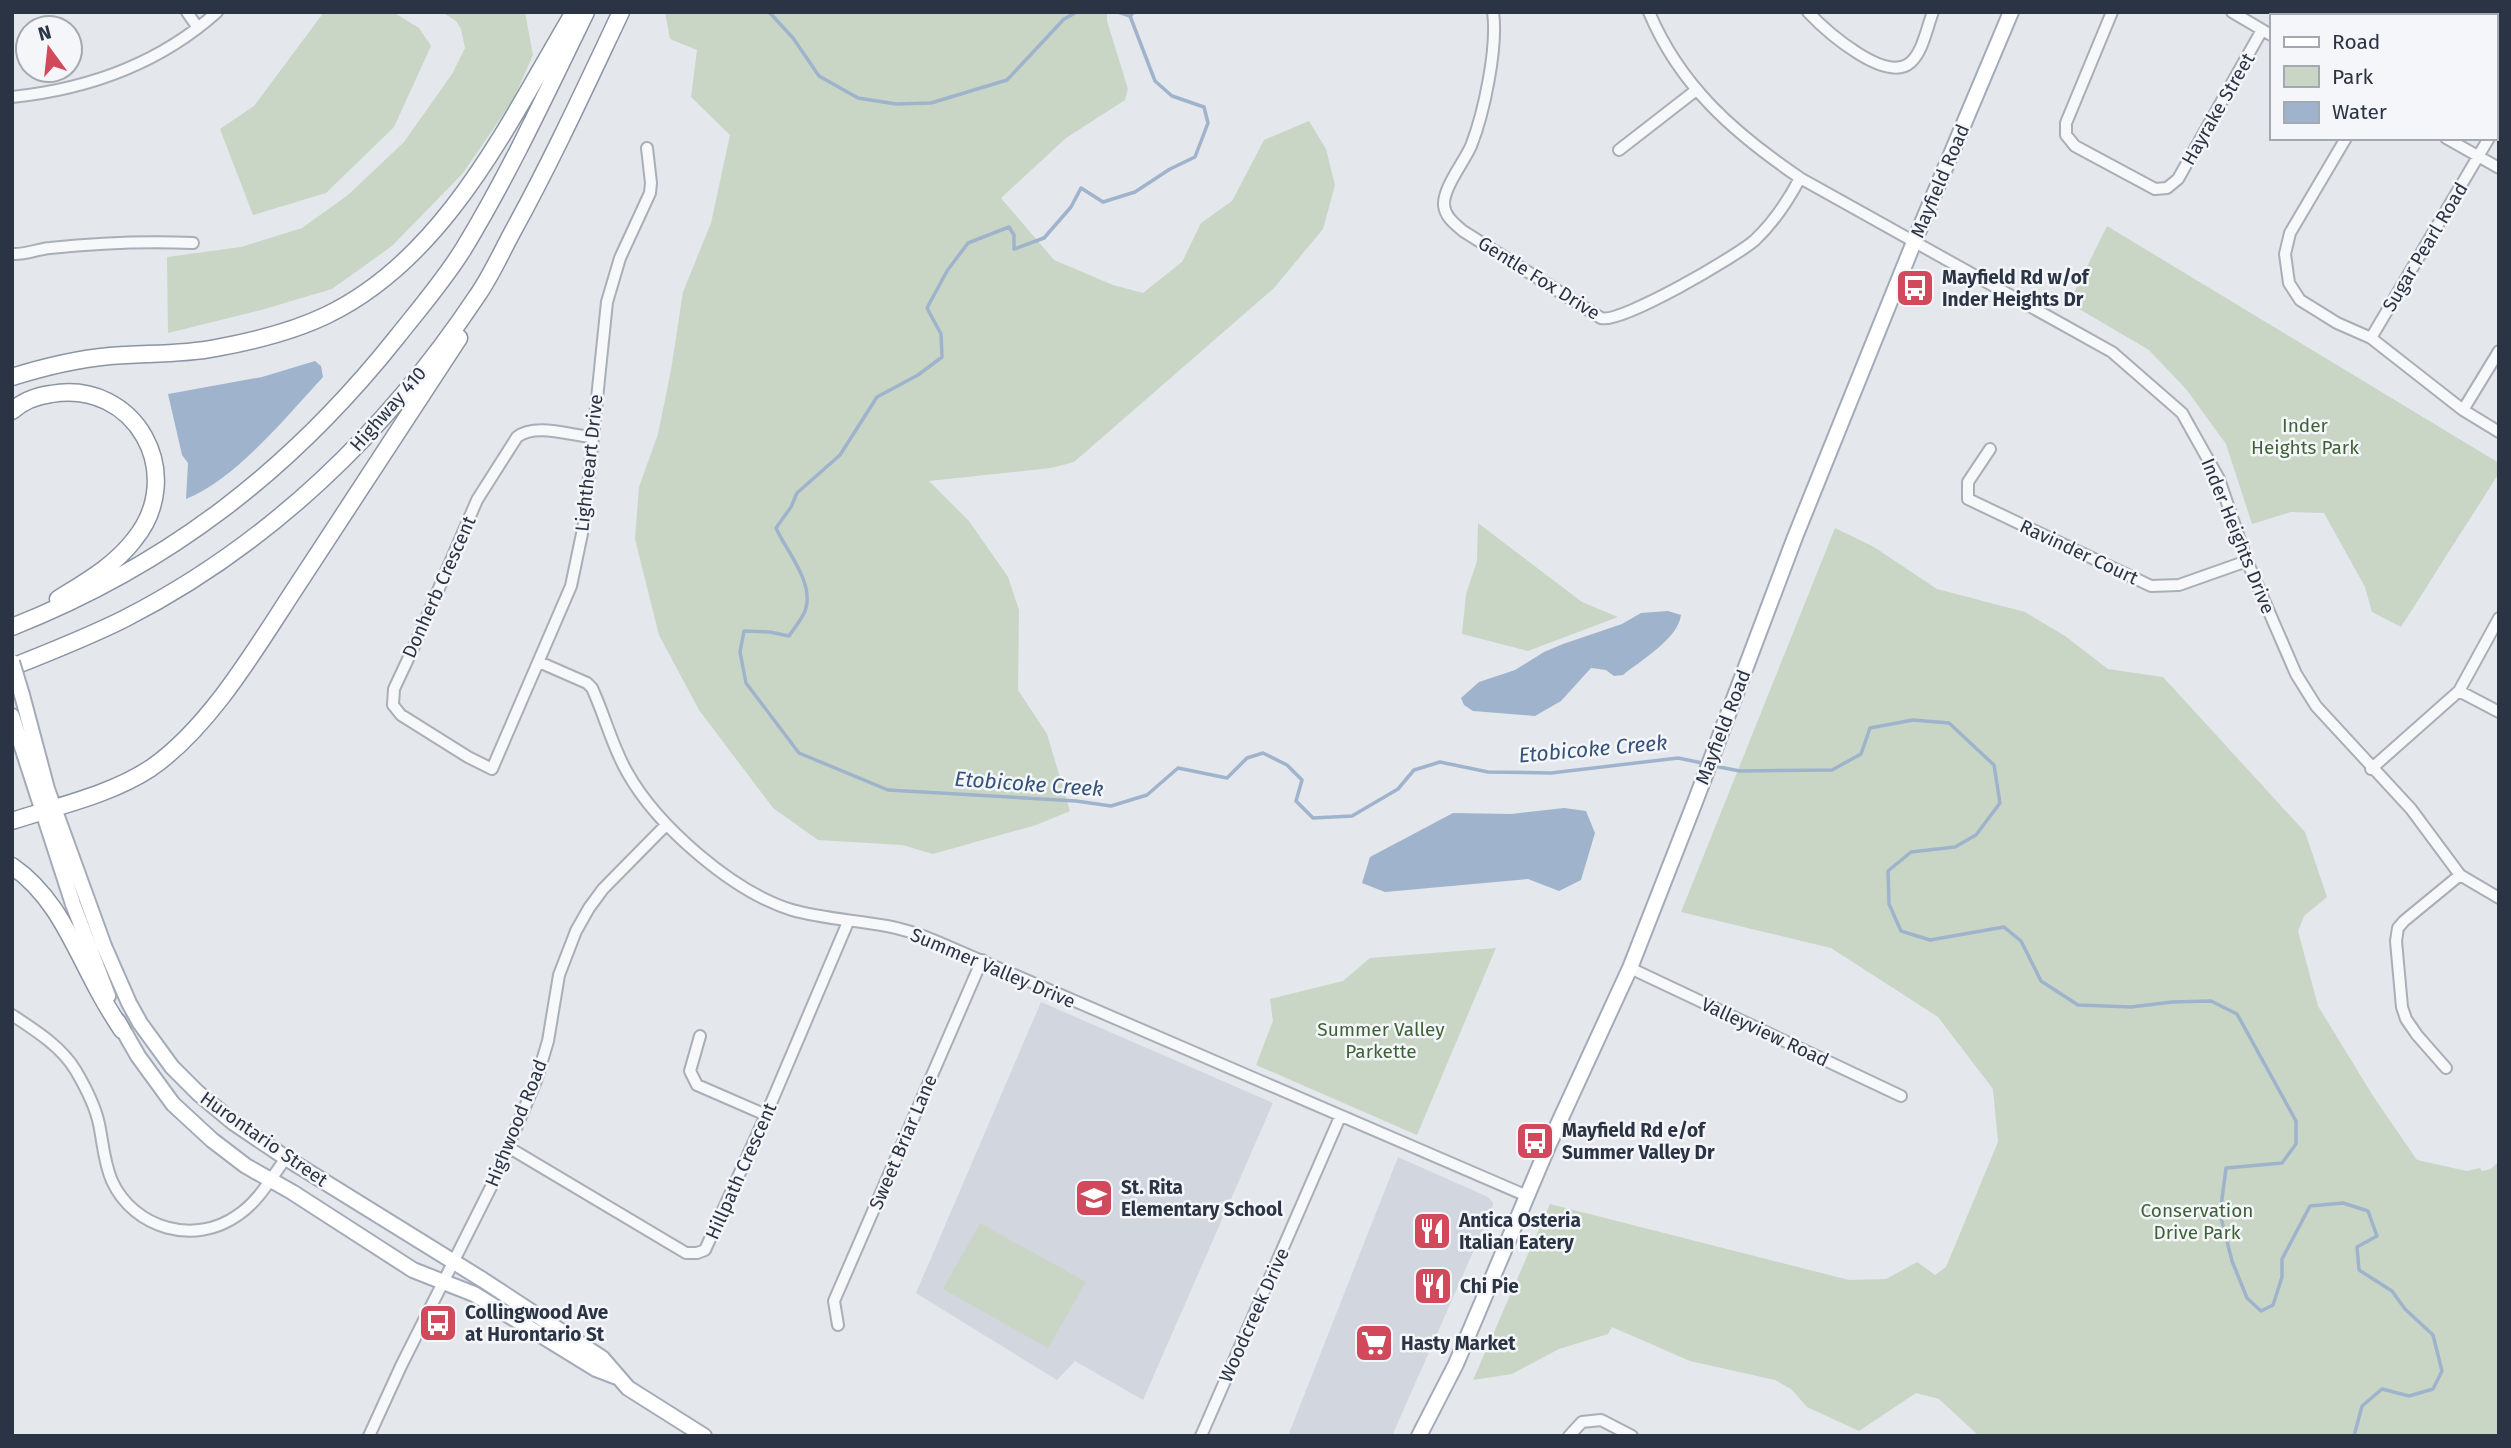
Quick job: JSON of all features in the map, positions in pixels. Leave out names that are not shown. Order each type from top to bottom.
[{"type":"highway","points":[[12,376],[68,362],[212,349],[246,342],[294,329],[345,306],[411,256],[461,197],[573,12]]},
{"type":"highway","name":"Highway 410","points":[[12,627],[82,598],[182,540],[261,481],[320,425],[372,369],[463,249],[514,160],[586,12]]},
{"type":"highway","name":"Highway 410","points":[[12,665],[65,646],[187,583],[299,502],[357,448],[400,399],[478,295],[548,166],[621,12]]},
{"type":"highway","points":[[12,821],[124,782],[148,769],[188,737],[222,695],[412,411],[469,322],[478,295]]},
{"type":"highway","points":[[12,621],[44,607],[110,565],[143,528],[154,503],[156,481],[155,463],[144,436],[130,417],[109,402],[77,392],[62,392],[16,406]]},
{"type":"highway","points":[[12,866],[38,888],[58,915],[99,993],[122,1030]]},
{"type":"main road","name":"Mayfield Road","points":[[1419,1436],[1461,1353],[1527,1196],[1630,968],[1794,537],[2011,12]]},
{"type":"main road","name":"Hurontario Street","points":[[12,665],[88,946],[122,1030],[173,1104],[212,1140],[246,1166],[413,1270],[474,1294],[596,1369],[621,1378]]},
{"type":"main road","name":"Hurontario Street","points":[[12,716],[129,1003],[172,1067],[234,1123],[602,1358],[628,1388],[704,1436]]},
{"type":"street","points":[[187,12],[198,28]]},
{"type":"street","points":[[12,97],[61,90],[106,78],[151,59],[217,12]]},
{"type":"street","name":"Gentle Fox Drive","points":[[1493,12],[1494,39],[1480,116],[1471,146],[1445,198],[1446,213],[1463,231],[1601,318],[1612,319],[1632,311],[1736,255],[1770,225],[1800,178]]},
{"type":"street","name":"Inder Heights Drive","points":[[1648,12],[1662,44],[1695,91],[1757,149],[1800,178],[2112,352],[2182,413],[2219,479],[2247,561],[2296,674],[2316,706],[2371,769],[2411,809],[2460,875],[2499,898]]},
{"type":"street","points":[[1808,12],[1851,50],[1886,66],[1903,68],[1912,62],[1918,52],[1933,12]]},
{"type":"street","name":"Hayrake Street","points":[[2112,12],[2066,123],[2066,135],[2075,146],[2155,189],[2167,188],[2178,179],[2267,33]]},
{"type":"street","points":[[2232,12],[2267,33]]},
{"type":"street","points":[[1619,150],[1695,91]]},
{"type":"street","points":[[2345,140],[2290,233],[2285,254],[2290,283],[2300,300],[2337,323],[2371,338],[2463,410],[2499,432]]},
{"type":"street","points":[[2450,140],[2499,168]]},
{"type":"street","name":"Sugar Pearl Road","points":[[2371,338],[2488,140]]},
{"type":"street","name":"Lightheart Drive","points":[[492,769],[564,604],[577,561],[604,316],[612,281],[650,193],[647,148]]},
{"type":"street","points":[[12,254],[47,248],[159,242],[192,243]]},
{"type":"street","points":[[2463,410],[2499,351]]},
{"type":"street","name":"Donherb Crescent","points":[[492,769],[401,715],[393,705],[394,689],[477,500],[517,437],[524,431],[534,430],[591,437]]},
{"type":"street","name":"Ravinder Court","points":[[1990,449],[1968,482],[1969,499],[2151,586],[2179,585],[2247,561]]},
{"type":"street","points":[[2371,769],[2459,691],[2499,618]]},
{"type":"street","name":"Summer Valley Drive","points":[[539,662],[587,683],[592,688],[627,772],[666,825],[718,868],[765,898],[790,909],[915,933],[1527,1196]]},
{"type":"street","points":[[2459,691],[2499,712]]},
{"type":"street","name":"Highwood Road","points":[[369,1436],[508,1147],[544,1059],[559,975],[576,931],[603,889],[666,825]]},
{"type":"street","points":[[2446,1068],[2406,1019],[2402,1007],[2396,941],[2398,928],[2404,921],[2460,875]]},
{"type":"street","name":"Hillpath Crescent","points":[[508,1147],[686,1252],[697,1253],[705,1250],[848,922]]},
{"type":"street","name":"Sweet Briar Lane","points":[[838,1325],[834,1301],[982,960]]},
{"type":"street","name":"Valleyview Road","points":[[1630,968],[1901,1096]]},
{"type":"street","points":[[12,1016],[47,1039],[74,1067],[91,1098],[99,1124],[106,1165],[113,1183],[125,1202],[146,1219],[180,1231],[208,1229],[240,1215],[257,1199],[286,1158]]},
{"type":"street","points":[[701,1036],[691,1065],[692,1078],[697,1085],[766,1115]]},
{"type":"street","name":"Woodcreek Drive","points":[[1201,1436],[1340,1116]]},
{"type":"street","points":[[1569,1436],[1582,1422],[1601,1419],[1632,1436]]},
{"type":"shaded area","name":"St. Rita Elementary School","points":[[1041,1002],[1273,1103],[1143,1400],[1075,1361],[1057,1380],[916,1293]]},
{"type":"shaded area","points":[[1398,1157],[1488,1197],[1493,1203],[1492,1209],[1392,1436],[1288,1436]]},
{"type":"green space","points":[[324,12],[393,12],[419,28],[431,46],[394,127],[326,193],[253,215],[220,129],[254,106]]},
{"type":"green space","points":[[442,12],[525,12],[533,55],[513,100],[463,173],[392,246],[332,289],[168,333],[167,257],[241,247],[302,228],[348,195],[404,142],[452,74],[465,48],[461,29],[456,21]]},
{"type":"green space","points":[[665,12],[1107,12],[1107,21],[1128,89],[1125,100],[1066,138],[1001,198],[1054,260],[1113,285],[1143,293],[1182,262],[1201,223],[1232,201],[1264,140],[1309,121],[1326,149],[1335,185],[1323,229],[1274,288],[1074,462],[1051,468],[929,481],[969,521],[1008,577],[1019,610],[1018,690],[1047,734],[1070,811],[1036,825],[933,854],[902,845],[818,840],[773,808],[699,710],[659,635],[635,539],[639,487],[658,434],[683,292],[711,223],[730,135],[691,97],[697,50],[670,39]]},
{"type":"green space","name":"Inder Heights Park","points":[[2107,226],[2499,463],[2499,473],[2401,627],[2372,612],[2365,587],[2324,513],[2291,512],[2252,524],[2226,444],[2186,389],[2149,350],[2069,303]]},
{"type":"green space","points":[[1478,523],[1582,602],[1618,617],[1528,651],[1462,634],[1466,594],[1477,561]]},
{"type":"green space","name":"Conservation Drive Park","points":[[1835,528],[1874,547],[1937,589],[2025,612],[2065,636],[2108,669],[2163,677],[2305,832],[2327,897],[2304,916],[2298,931],[2318,1006],[2373,1096],[2417,1160],[2467,1171],[2491,1169],[2499,1161],[2499,1436],[1979,1436],[1939,1399],[1916,1393],[1859,1431],[1807,1407],[1791,1389],[1775,1380],[1690,1361],[1612,1327],[1608,1334],[1559,1349],[1512,1374],[1473,1380],[1550,1204],[1849,1280],[1886,1279],[1917,1262],[1935,1275],[1946,1267],[1998,1142],[1993,1089],[1938,1017],[1831,948],[1681,912]]},
{"type":"green space","name":"Summer Valley Parkette","points":[[1496,948],[1417,1135],[1256,1065],[1273,1021],[1270,999],[1343,981],[1370,958]]},
{"type":"green space","points":[[980,1223],[1086,1282],[1048,1348],[943,1289]]},
{"type":"water","points":[[315,361],[321,366],[323,377],[277,427],[242,462],[205,490],[186,499],[188,463],[182,455],[168,394],[262,377]]},
{"type":"water","points":[[1668,611],[1681,615],[1678,624],[1666,641],[1648,656],[1623,675],[1614,676],[1606,670],[1591,668],[1561,701],[1535,716],[1473,711],[1464,705],[1461,698],[1479,682],[1515,670],[1544,652],[1622,624],[1641,613]]},
{"type":"water","points":[[1564,808],[1586,811],[1595,833],[1581,880],[1559,891],[1528,879],[1385,892],[1362,883],[1370,857],[1453,813],[1511,814]]},
{"type":"waterway","points":[[769,12],[793,38],[819,76],[858,98],[896,104],[931,103],[1007,80],[1064,19],[1077,12]]},
{"type":"waterway","points":[[1118,12],[1130,16]]},
{"type":"waterway","name":"Etobicoke Creek","points":[[1134,12],[1130,16],[1155,81],[1172,96],[1204,107],[1208,123],[1195,157],[1170,169],[1135,192],[1103,202],[1081,188],[1071,207],[1044,238],[1014,249],[1014,235],[1009,227],[968,243],[947,271],[927,308],[941,334],[942,357],[918,375],[877,397],[840,455],[797,493],[776,528],[806,587],[805,611],[789,636],[744,631],[740,652],[746,683],[799,753],[888,790],[1076,801],[1111,806],[1147,795],[1178,768],[1227,778],[1247,758],[1263,753],[1287,765],[1302,780],[1296,801],[1313,818],[1352,816],[1398,789],[1414,770],[1440,762],[1488,772],[1551,773],[1678,758],[1707,764]]},
{"type":"waterway","name":"Etobicoke Creek","points":[[1714,766],[1740,771],[1832,770],[1861,754],[1870,728],[1913,720],[1949,723],[1994,765],[2000,803],[1976,835],[1955,847],[1911,852],[1888,871],[1889,904],[1901,931],[1930,940],[2004,927],[2021,941],[2041,981],[2078,1005],[2131,1007],[2211,1001],[2237,1014],[2296,1121],[2296,1144],[2282,1163],[2226,1168],[2220,1214],[2232,1261],[2247,1298],[2261,1311],[2273,1305],[2282,1277],[2282,1259],[2310,1206],[2343,1203],[2368,1211],[2377,1236],[2357,1247],[2359,1270],[2392,1291],[2405,1309],[2433,1335],[2442,1371],[2433,1389],[2409,1396],[2382,1389],[2362,1406],[2354,1436]]},
{"type":"place","name":"Mayfield Rd w/of Inder Heights Dr","points":[[1915,288]]},
{"type":"place","name":"Mayfield Rd e/of Summer Valley Dr","points":[[1535,1141]]},
{"type":"place","name":"St. Rita Elementary School","points":[[1094,1198]]},
{"type":"place","name":"Antica Osteria Italian Eatery","points":[[1432,1231]]},
{"type":"place","name":"Chi Pie","points":[[1433,1286]]},
{"type":"place","name":"Collingwood Ave at Hurontario St","points":[[438,1323]]},
{"type":"place","name":"Hasty Market","points":[[1374,1343]]}]
